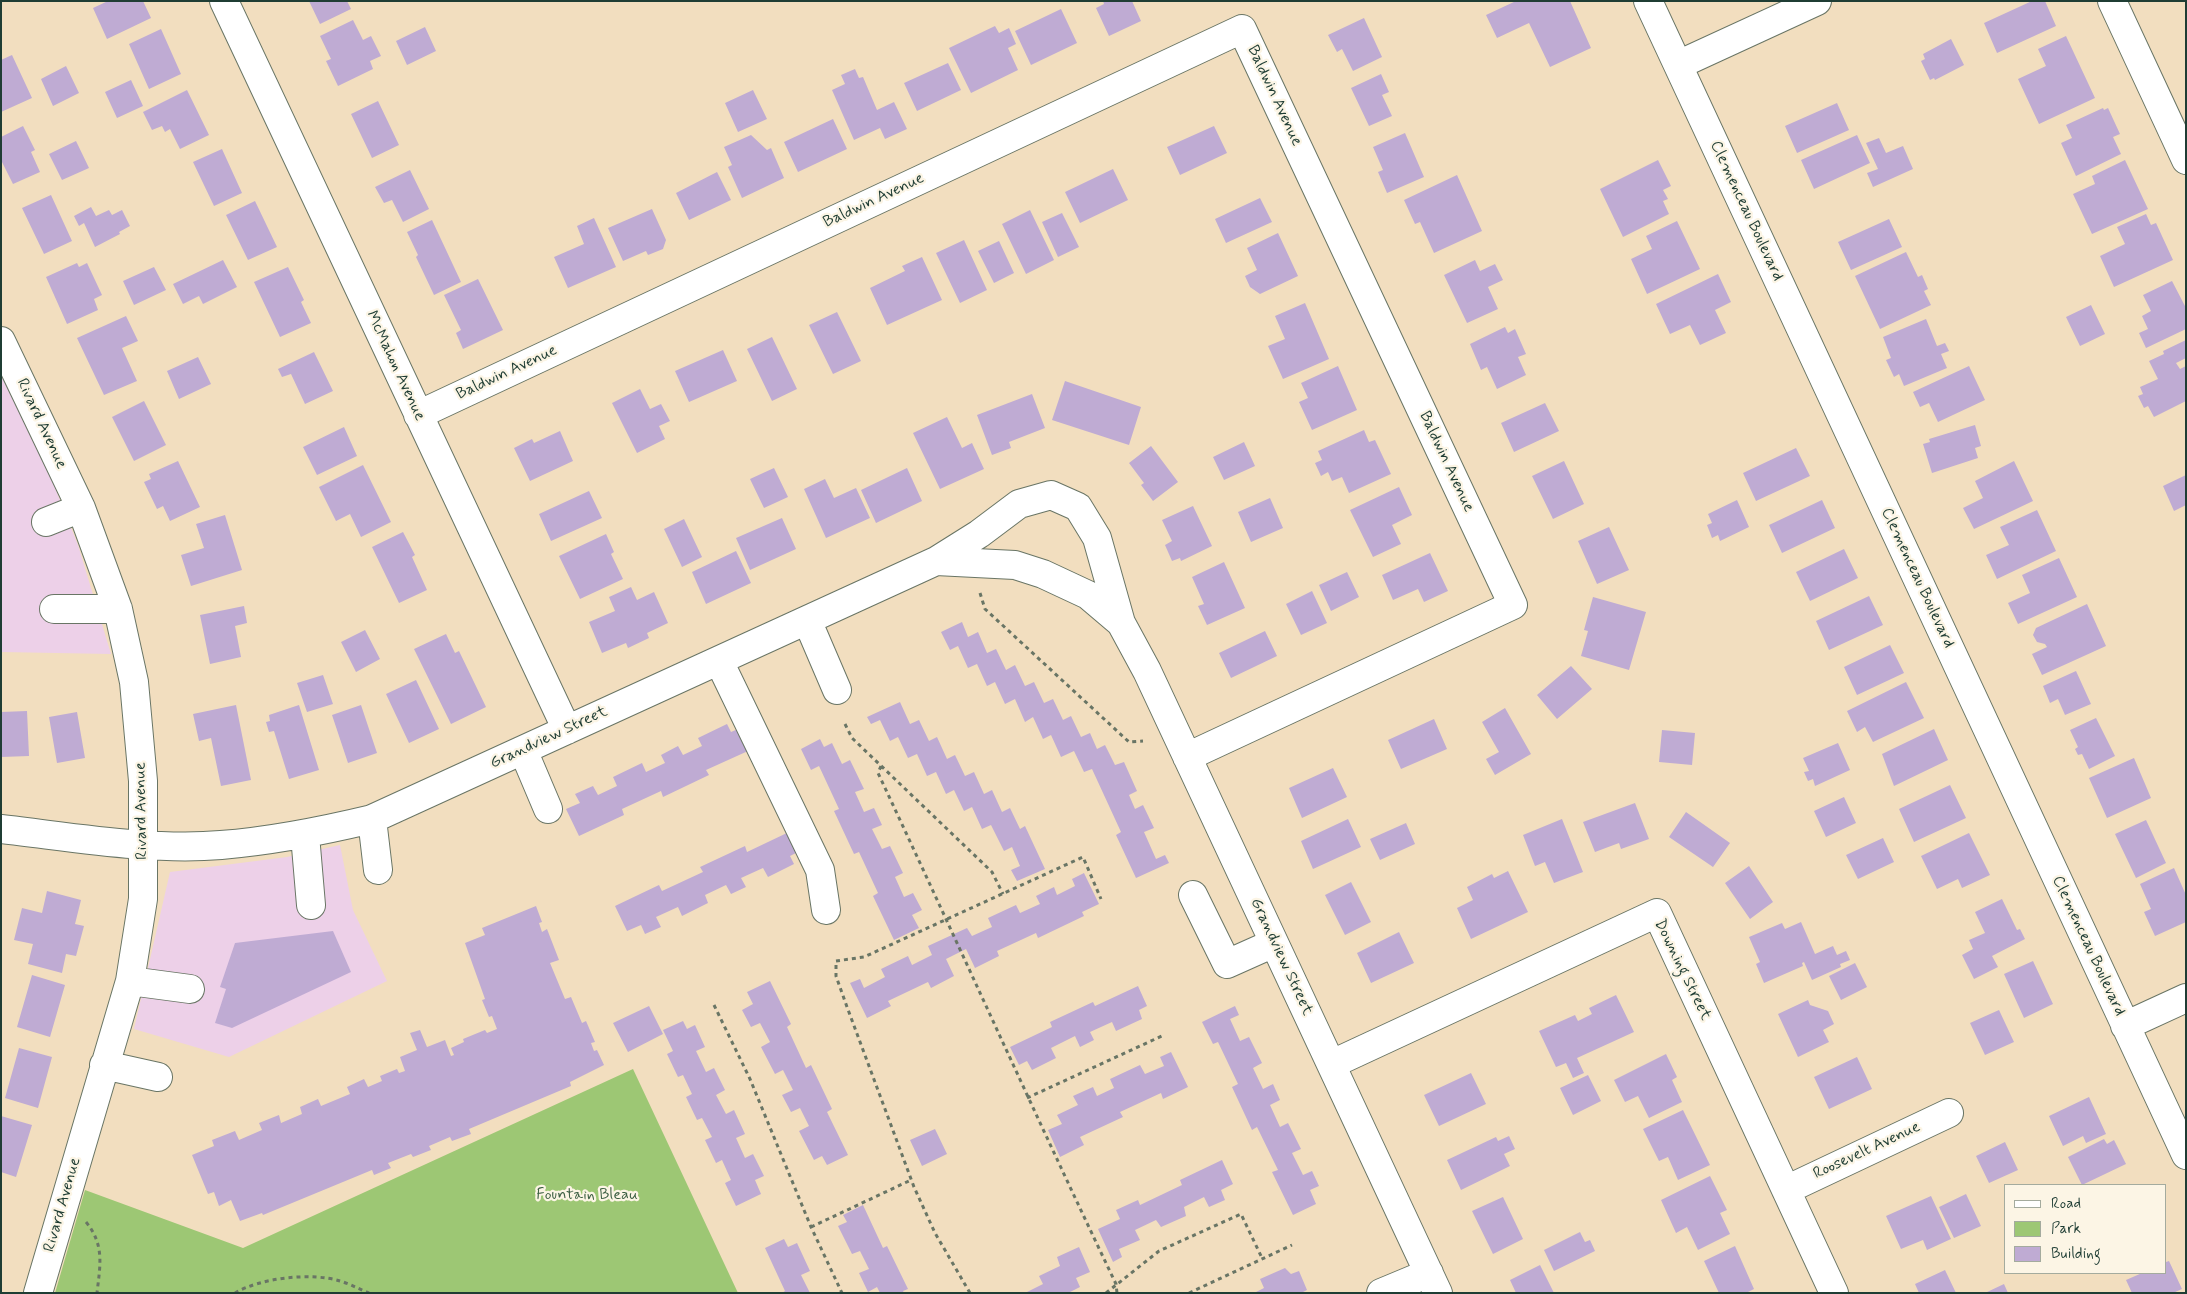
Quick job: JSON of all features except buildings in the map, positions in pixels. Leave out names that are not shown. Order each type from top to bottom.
[{"type":"street","name":"McMahon Avenue","points":[[224,1],[567,730]]},
{"type":"street","name":"Clemenceau Boulevard","points":[[1648,1],[2186,1156]]},
{"type":"street","points":[[1678,65],[1817,1]]},
{"type":"street","points":[[2112,1],[2186,160]]},
{"type":"street","name":"Baldwin Avenue","points":[[418,415],[1242,29],[1514,604],[1187,757]]},
{"type":"street","name":"Rivard Avenue","points":[[1,341],[81,508],[118,609],[134,682],[143,781],[143,899],[130,981],[38,1293]]},
{"type":"street","name":"Grandview Street","points":[[1,828],[143,845],[220,845],[305,835],[372,819],[936,561],[979,534],[1019,504],[1051,495],[1078,507],[1097,538],[1121,623],[1147,671],[1434,1283]]},
{"type":"street","points":[[46,522],[81,508]]},
{"type":"street","name":"Grandview Street","points":[[936,561],[1014,565],[1043,574],[1088,595],[1121,623]]},
{"type":"street","points":[[54,609],[118,609]]},
{"type":"street","points":[[807,620],[837,690]]},
{"type":"street","points":[[719,661],[820,870],[826,910]]},
{"type":"street","points":[[523,750],[548,808]]},
{"type":"street","points":[[372,819],[378,870]]},
{"type":"street","points":[[305,835],[310,905]]},
{"type":"street","points":[[1193,895],[1227,964],[1274,942]]},
{"type":"street","name":"Downing Street","points":[[1332,1064],[1656,913],[1834,1293]]},
{"type":"street","points":[[130,981],[190,989]]},
{"type":"street","points":[[2126,1026],[2186,998]]},
{"type":"street","points":[[104,1065],[158,1077]]},
{"type":"street","name":"Roosevelt Avenue","points":[[1786,1190],[1949,1113]]},
{"type":"street","points":[[1381,1293],[1434,1283]]},
{"type":"path","points":[[980,593],[986,609],[1129,742],[1143,741]]},
{"type":"path","points":[[845,724],[852,738],[992,872],[1003,894]]},
{"type":"path","points":[[882,766],[878,773],[1027,1098],[1116,1284],[1117,1293]]},
{"type":"path","points":[[970,1293],[935,1233],[911,1180],[836,976],[836,961],[864,957],[1083,857],[1101,899]]},
{"type":"path","points":[[714,1005],[769,1122],[811,1228],[842,1293]]},
{"type":"path","points":[[1027,1098],[1164,1035]]},
{"type":"path","points":[[811,1228],[911,1180]]},
{"type":"path","points":[[1106,1293],[1159,1250],[1241,1214],[1262,1258]]},
{"type":"path","points":[[87,1223],[97,1238],[100,1260],[97,1293]]},
{"type":"path","points":[[1188,1293],[1292,1245]]},
{"type":"path","points":[[235,1293],[246,1286],[292,1277],[338,1280],[369,1293]]},
{"type":"shaded area","points":[[1,375],[50,475],[78,545],[111,654],[1,652]]},
{"type":"shaded area","points":[[340,845],[353,910],[387,981],[229,1057],[134,1029],[170,872],[287,857]]},
{"type":"green space","name":"Fountain Bleau","points":[[633,1069],[738,1293],[55,1293],[85,1190],[243,1248]]}]
